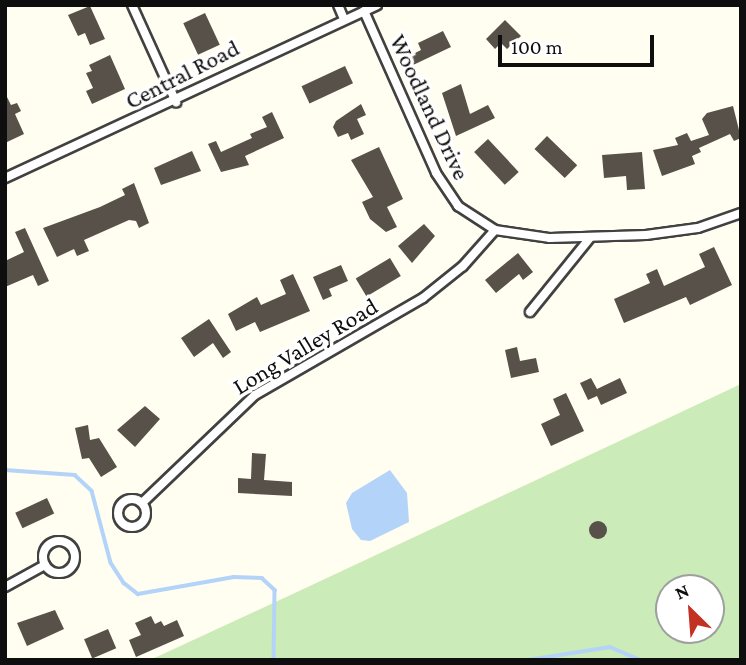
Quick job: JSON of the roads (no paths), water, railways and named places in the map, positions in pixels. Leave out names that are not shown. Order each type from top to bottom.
[{"type":"street","points":[[132,5],[176,102]]},
{"type":"street","points":[[338,5],[344,19]]},
{"type":"street","name":"Central Road","points":[[5,178],[176,102],[255,59],[377,5]]},
{"type":"street","name":"Woodland Drive","points":[[364,11],[436,173],[458,206],[495,230],[590,238],[677,232],[741,213]]},
{"type":"street","name":"Long Valley Road","points":[[142,503],[255,395],[423,298],[463,266],[495,230]]},
{"type":"street","points":[[530,312],[590,238]]},
{"type":"street","points":[[52,542],[63,542],[74,552],[72,565],[64,572],[53,572],[45,565],[44,550],[52,542]]},
{"type":"street","points":[[5,587],[45,565]]},
{"type":"water","points":[[390,470],[407,493],[409,522],[370,541],[361,540],[352,529],[346,503],[352,493]]},
{"type":"waterway","points":[[5,470],[75,475],[92,491],[111,563],[124,583],[138,594],[234,577],[262,578],[275,590],[274,660]]},
{"type":"waterway","points":[[528,660],[610,647],[640,660]]}]
